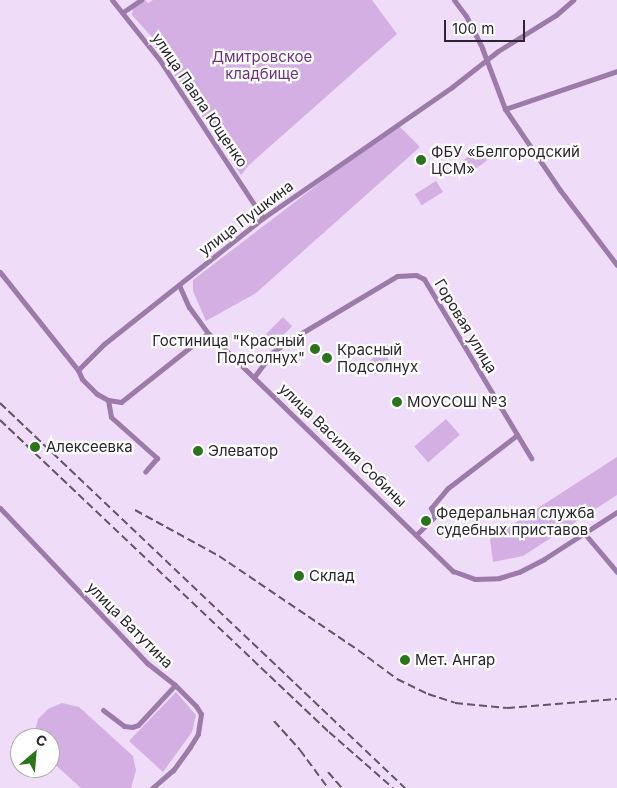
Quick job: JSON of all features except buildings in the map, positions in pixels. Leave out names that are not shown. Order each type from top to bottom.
[{"type":"street","name":"улица Павла Ющенко","points":[[112,0],[159,59],[263,218]]},
{"type":"street","points":[[123,12],[142,0]]},
{"type":"street","points":[[454,0],[475,33],[505,109],[560,190],[617,265]]},
{"type":"street","name":"улица Пушкина","points":[[78,370],[104,344],[263,218],[486,62],[498,51],[556,15],[573,0]]},
{"type":"street","points":[[505,109],[617,71]]},
{"type":"street","points":[[0,272],[78,370],[82,379],[93,391],[108,400],[121,402],[208,333]]},
{"type":"street","name":"Горовая улица","points":[[254,377],[273,352],[290,340],[397,276],[416,275],[424,279],[531,458]]},
{"type":"street","name":"улица Василия Собины","points":[[179,285],[189,307],[208,333],[453,571],[474,579],[499,578],[519,572],[617,512]]},
{"type":"street","points":[[108,400],[111,417],[157,458],[144,472]]},
{"type":"street","points":[[416,535],[435,516],[431,508],[448,488],[517,435]]},
{"type":"street","name":"улица Ватутина","points":[[0,508],[147,663],[175,685],[196,706],[200,714],[198,734],[173,770],[152,788]]},
{"type":"street","points":[[584,533],[617,572]]},
{"type":"street","points":[[103,710],[124,726],[132,728],[138,725],[175,685]]},
{"type":"green space","name":"Дмитровское кладбище","points":[[145,0],[148,3],[153,0],[372,0],[397,34],[249,165],[241,175],[225,150],[226,138],[220,128],[213,128],[206,122],[155,47],[151,36],[132,15],[133,8]]},
{"type":"green space","points":[[397,124],[420,147],[256,293],[206,321],[193,291],[193,280]]},
{"type":"green space","points":[[479,149],[487,160],[468,174],[460,163]]},
{"type":"green space","points":[[436,181],[443,192],[422,205],[415,194]]},
{"type":"green space","points":[[283,317],[292,326],[275,343],[266,334]]},
{"type":"green space","points":[[380,351],[389,360],[374,375],[365,366]]},
{"type":"green space","points":[[446,419],[460,435],[428,462],[414,447]]},
{"type":"green space","points":[[617,457],[617,495],[523,556],[493,562],[490,539]]},
{"type":"green space","points":[[176,692],[196,715],[192,732],[163,772],[129,741]]},
{"type":"green space","points":[[62,703],[79,707],[133,756],[136,770],[131,788],[81,788],[60,769],[60,728],[36,728],[38,719],[48,709]]},
{"type":"railway","points":[[0,403],[405,788]]},
{"type":"railway","points":[[0,420],[329,732],[393,788]]},
{"type":"railway","points":[[135,510],[219,556],[358,650],[397,679],[428,694],[455,703],[507,708],[617,699]]},
{"type":"railway","points":[[274,721],[300,750],[328,788]]},
{"type":"railway","points":[[328,772],[342,788]]},
{"type":"place","name":"ФБУ «Белгородский ЦСМ»","points":[[421,160]]},
{"type":"place","name":"Гостиница \"Красный Подсолнух\"","points":[[315,349]]},
{"type":"place","name":"Красный Подсолнух","points":[[327,358]]},
{"type":"place","name":"МОУСОШ №3","points":[[397,402]]},
{"type":"place","name":"Алексеевка","points":[[35,447]]},
{"type":"place","name":"Элеватор","points":[[198,451]]},
{"type":"place","name":"Федеральная служба судебных приставов","points":[[426,521]]},
{"type":"place","name":"Склад","points":[[299,576]]},
{"type":"place","name":"Мет. Ангар","points":[[405,660]]}]
